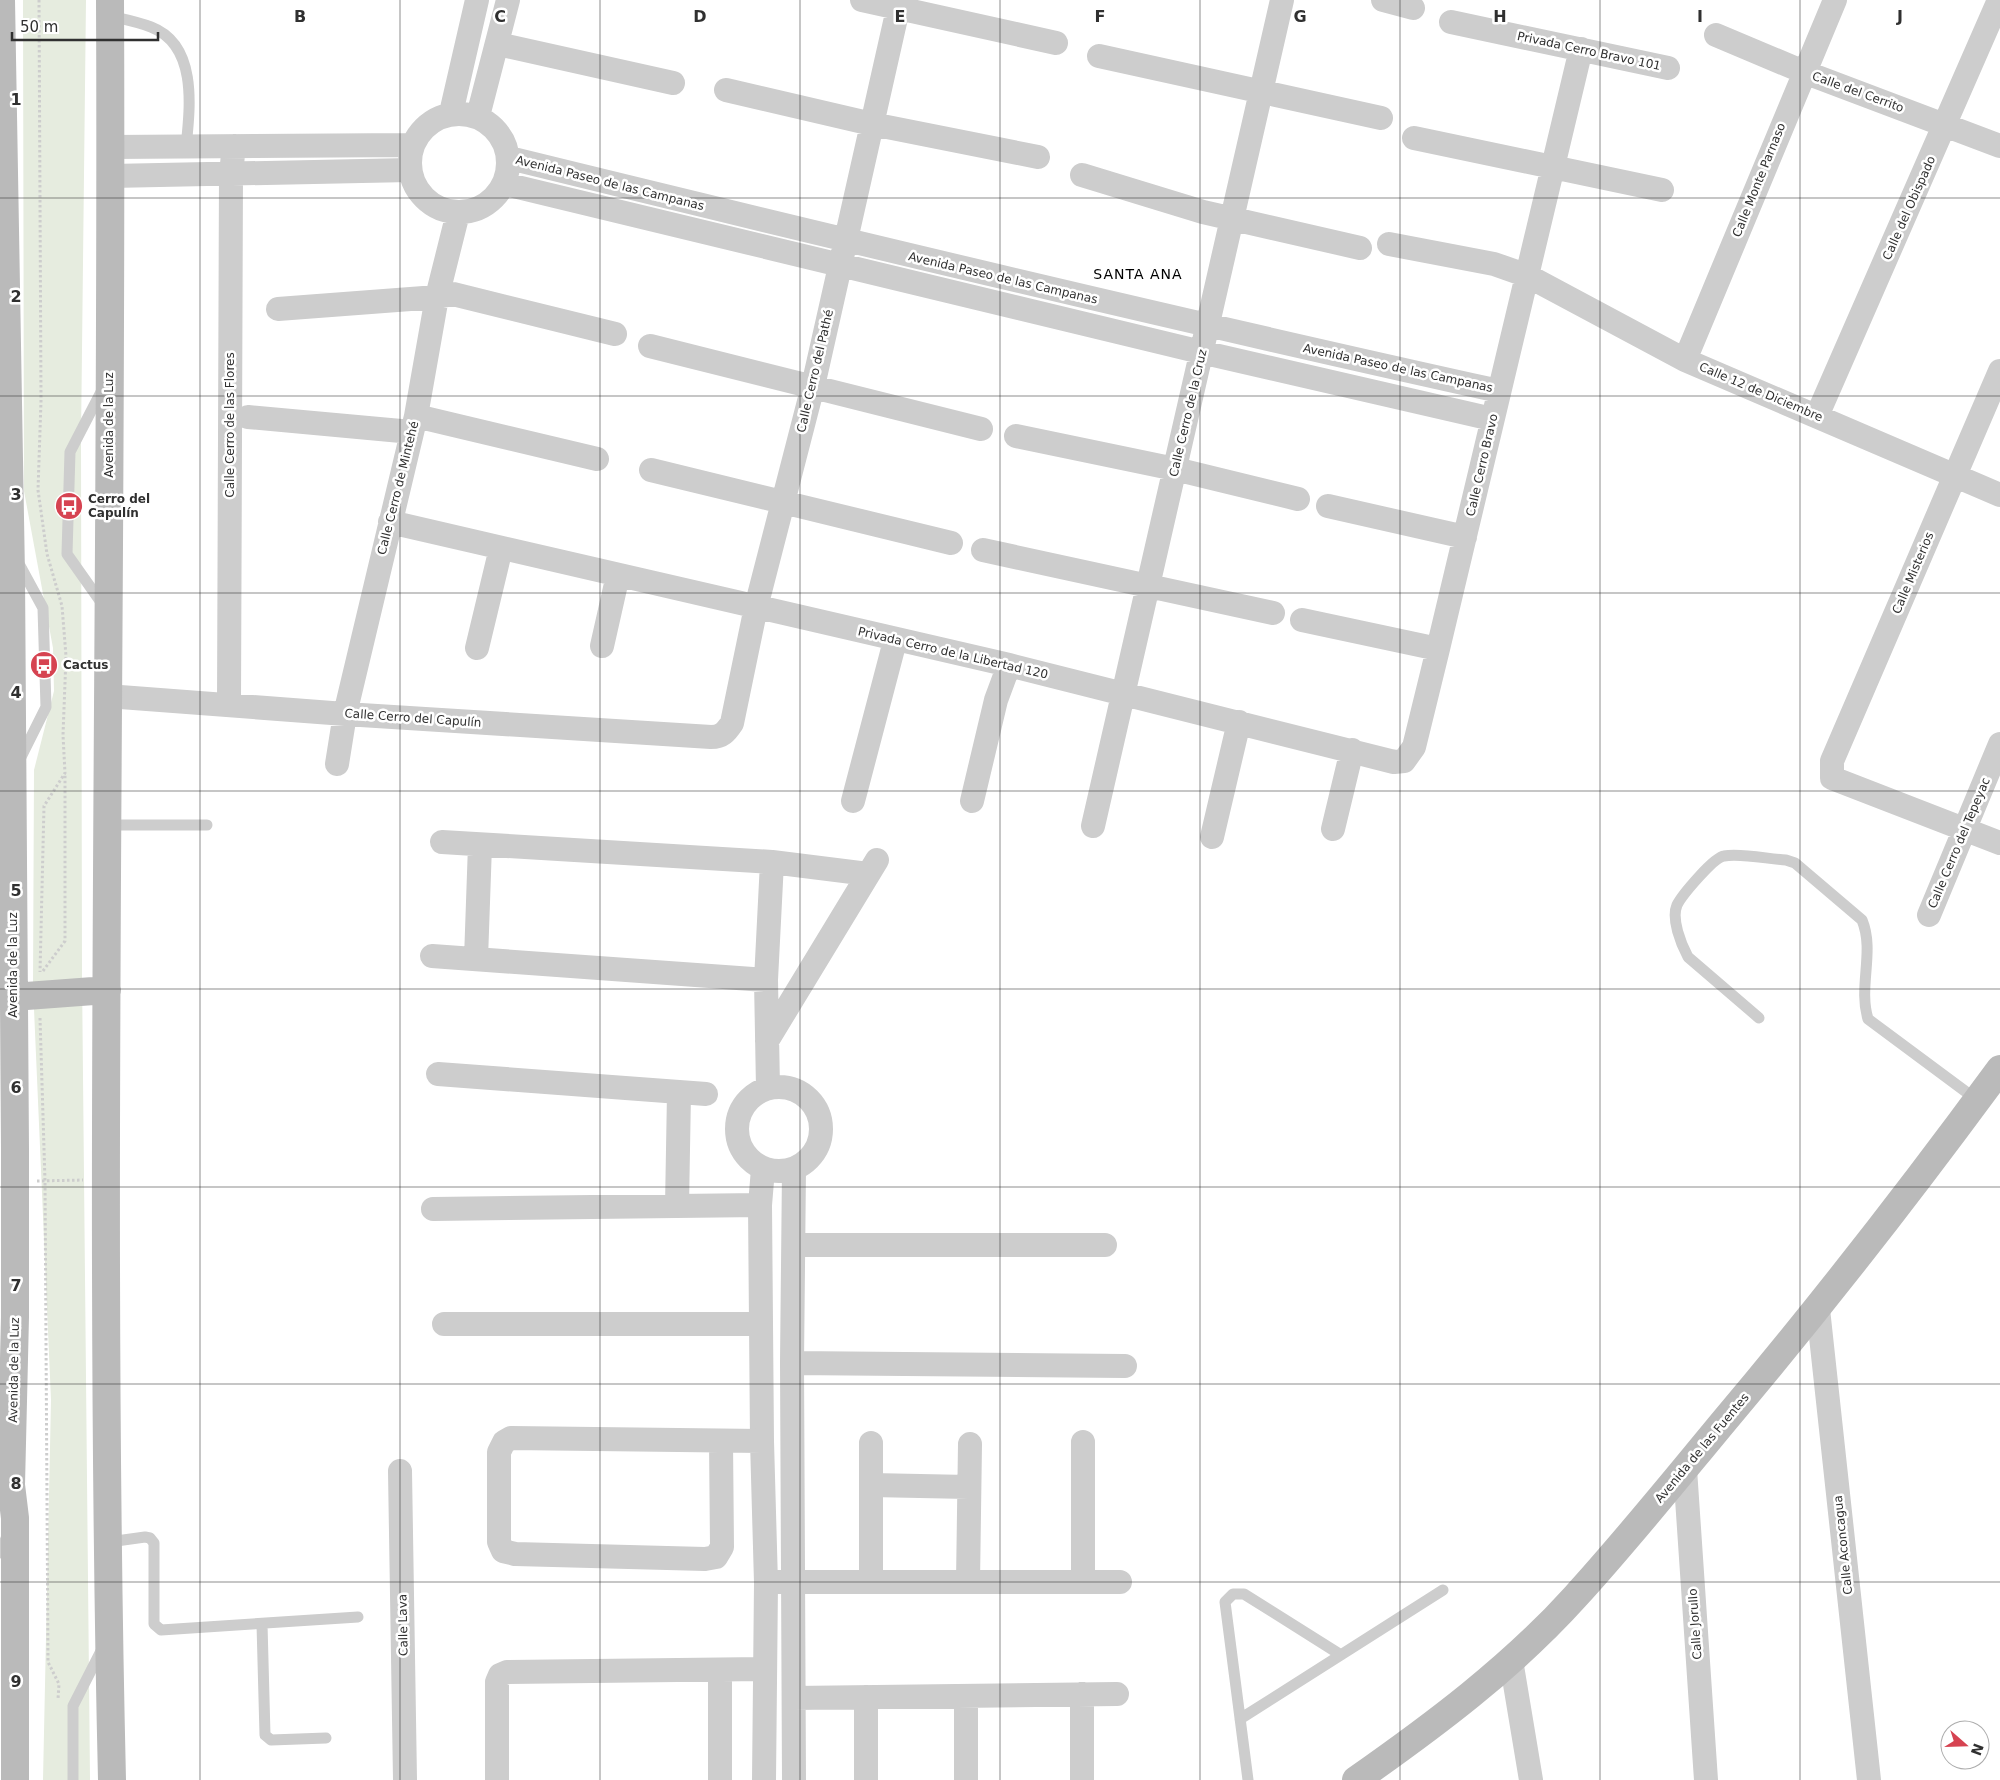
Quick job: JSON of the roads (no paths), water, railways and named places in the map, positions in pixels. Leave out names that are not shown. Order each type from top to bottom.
[{"type":"main road","name":"Avenida de la Luz","points":[[1,0],[4,367],[10,547],[5,574],[5,687],[12,776],[6,855],[7,1148],[15,1181],[7,1218],[6,1477],[15,1518],[9,1684],[15,1780]]},
{"type":"main road","name":"Avenida de la Luz","points":[[110,8],[111,176],[106,825],[108,990],[106,1179],[112,1780]]},
{"type":"main road","points":[[6,992],[39,996],[108,990]]},
{"type":"main road","name":"Avenida de las Fuentes","points":[[1356,1780],[1435,1724],[1511,1660],[1574,1598],[1818,1309],[2000,1069]]},
{"type":"street","points":[[451,113],[477,0]]},
{"type":"street","points":[[478,116],[508,0]]},
{"type":"street","points":[[862,0],[899,4],[1056,43]]},
{"type":"street","name":"Calle Cerro de la Cruz","points":[[1093,826],[1176,469],[1259,92],[1282,0]]},
{"type":"street","points":[[1383,0],[1412,8]]},
{"type":"street","name":"Calle Monte Parnaso","points":[[1685,360],[1835,0]]},
{"type":"street","name":"Calle del Obispado","points":[[1817,416],[1946,125],[1999,0]]},
{"type":"street","name":"Calle Cerro del Pathé","points":[[719,736],[727,731],[732,723],[756,607],[813,386],[899,4]]},
{"type":"street","name":"Privada Cerro Bravo 101","points":[[1451,22],[1668,68]]},
{"type":"street","name":"Calle del Cerrito","points":[[1716,35],[1804,72],[2000,146]]},
{"type":"street","points":[[498,44],[673,84]]},
{"type":"street","name":"Calle Cerro Bravo","points":[[1404,761],[1414,747],[1492,418],[1528,276],[1552,166],[1582,50]]},
{"type":"street","points":[[1098,56],[1381,118]]},
{"type":"street","points":[[726,90],[872,124],[1038,157]]},
{"type":"street","points":[[451,113],[478,116],[492,125],[504,140],[509,158],[505,184],[493,200],[477,210],[458,213],[437,207],[420,193],[410,170],[412,145],[425,126],[437,118],[451,113]]},
{"type":"street","points":[[1414,138],[1662,190]]},
{"type":"street","points":[[111,147],[412,145]]},
{"type":"street","name":"Calle Cerro de las Flores","points":[[229,704],[232,173],[234,146]]},
{"type":"street","name":"Avenida Paseo de las Campanas","points":[[509,158],[845,241],[1208,326],[1499,391]]},
{"type":"street","points":[[111,176],[410,170]]},
{"type":"street","points":[[1082,175],[1203,212],[1360,248]]},
{"type":"street","name":"Avenida Paseo de las Campanas","points":[[505,184],[1201,352],[1492,418]]},
{"type":"street","name":"Calle Cerro de Mintehé","points":[[338,764],[345,714],[414,424],[436,298],[458,213]]},
{"type":"street","name":"Calle 12 de Diciembre","points":[[1389,244],[1494,264],[1528,276],[1685,360],[2000,495]]},
{"type":"street","points":[[278,309],[436,298],[453,294],[615,334]]},
{"type":"street","points":[[650,346],[981,429]]},
{"type":"street","name":"Calle Misterios","points":[[1965,830],[1832,778],[1832,761],[2000,371]]},
{"type":"street","points":[[248,417],[414,424],[597,459]]},
{"type":"street","points":[[1016,436],[1176,469],[1298,498]]},
{"type":"street","points":[[651,470],[784,501],[951,544]]},
{"type":"street","points":[[1328,506],[1465,537]]},
{"type":"street","name":"Privada Cerro de la Libertad 120","points":[[390,522],[1008,665],[1394,762],[1404,761]]},
{"type":"street","points":[[477,648],[501,548]]},
{"type":"street","points":[[983,550],[1148,588],[1274,613]]},
{"type":"street","points":[[602,646],[618,575]]},
{"type":"street","points":[[1302,620],[1438,649]]},
{"type":"street","points":[[854,801],[895,640]]},
{"type":"street","points":[[972,801],[996,700],[1008,665]]},
{"type":"street","name":"Calle Cerro del Capulín","points":[[107,696],[345,714],[719,736]]},
{"type":"street","points":[[1212,837],[1239,722]]},
{"type":"street","name":"Calle Cerro del Tepeyac","points":[[1929,914],[2000,744]]},
{"type":"street","points":[[1333,829],[1352,750]]},
{"type":"street","points":[[1965,830],[2000,843]]},
{"type":"street","points":[[442,842],[872,867],[767,1041]]},
{"type":"street","points":[[476,960],[480,845]]},
{"type":"street","points":[[768,1088],[766,980],[772,862]]},
{"type":"street","points":[[432,956],[766,980]]},
{"type":"street","points":[[438,1074],[706,1094]]},
{"type":"street","points":[[779,1086],[796,1089],[810,1100],[819,1115],[821,1133],[817,1148],[808,1160],[794,1169],[779,1172],[763,1169],[750,1161],[740,1146],[736,1130],[739,1113],[748,1099],[768,1088],[779,1086]]},
{"type":"street","points":[[677,1206],[679,1093]]},
{"type":"street","points":[[763,1169],[760,1205],[762,1441],[766,1582],[763,1670],[764,1780]]},
{"type":"street","points":[[794,1169],[795,1245],[792,1363],[794,1780]]},
{"type":"street","points":[[434,1209],[760,1205]]},
{"type":"street","points":[[795,1245],[1105,1245]]},
{"type":"street","name":"Calle Aconcagua","points":[[1818,1309],[1869,1780]]},
{"type":"street","points":[[444,1324],[761,1324]]},
{"type":"street","points":[[792,1363],[1124,1366]]},
{"type":"street","points":[[720,1441],[722,1547],[716,1557],[705,1559],[514,1554],[503,1551],[499,1542],[499,1452],[504,1442],[511,1438],[762,1441]]},
{"type":"street","points":[[1083,1442],[1083,1582]]},
{"type":"street","points":[[871,1443],[871,1581]]},
{"type":"street","points":[[968,1582],[970,1444]]},
{"type":"street","name":"Calle Jorullo","points":[[1684,1469],[1706,1780]]},
{"type":"street","name":"Calle Lava","points":[[400,1471],[405,1780]]},
{"type":"street","points":[[871,1485],[969,1487]]},
{"type":"street","points":[[766,1582],[1120,1582]]},
{"type":"street","points":[[1511,1660],[1530,1780]]},
{"type":"street","points":[[720,1670],[720,1780]]},
{"type":"street","points":[[497,1780],[497,1682],[500,1674],[508,1672],[763,1670]]},
{"type":"street","points":[[1082,1694],[1082,1780]]},
{"type":"street","points":[[794,1698],[1117,1694]]},
{"type":"street","points":[[966,1696],[966,1780]]},
{"type":"street","points":[[866,1697],[866,1780]]},
{"type":"lane","points":[[110,8],[152,27],[172,41],[182,59],[190,87],[186,147]]},
{"type":"lane","points":[[108,613],[67,554],[70,452],[110,376]]},
{"type":"lane","points":[[10,547],[43,608],[46,707],[12,776]]},
{"type":"lane","points":[[106,825],[207,825]]},
{"type":"lane","points":[[1759,1018],[1688,957],[1682,946],[1675,917],[1677,905],[1714,860],[1724,856],[1786,860],[1795,863],[1862,920],[1868,932],[1864,1005],[1868,1018],[1977,1100]]},
{"type":"lane","points":[[0,1553],[15,1518]]},
{"type":"lane","points":[[109,1542],[145,1537],[150,1538],[154,1543],[154,1624],[156,1628],[161,1630],[358,1617]]},
{"type":"lane","points":[[1240,1718],[1444,1590]]},
{"type":"lane","points":[[1248,1780],[1225,1602],[1233,1594],[1244,1594],[1341,1655]]},
{"type":"lane","points":[[262,1624],[267,1738],[271,1740],[326,1738]]},
{"type":"lane","points":[[73,1780],[73,1706],[110,1634]]},
{"type":"place","name":"Cerro del Capulín","points":[[69,506]]},
{"type":"place","name":"Cactus","points":[[44,665]]},
{"type":"district","name":"SANTA ANA","points":[[1138,274]]}]
